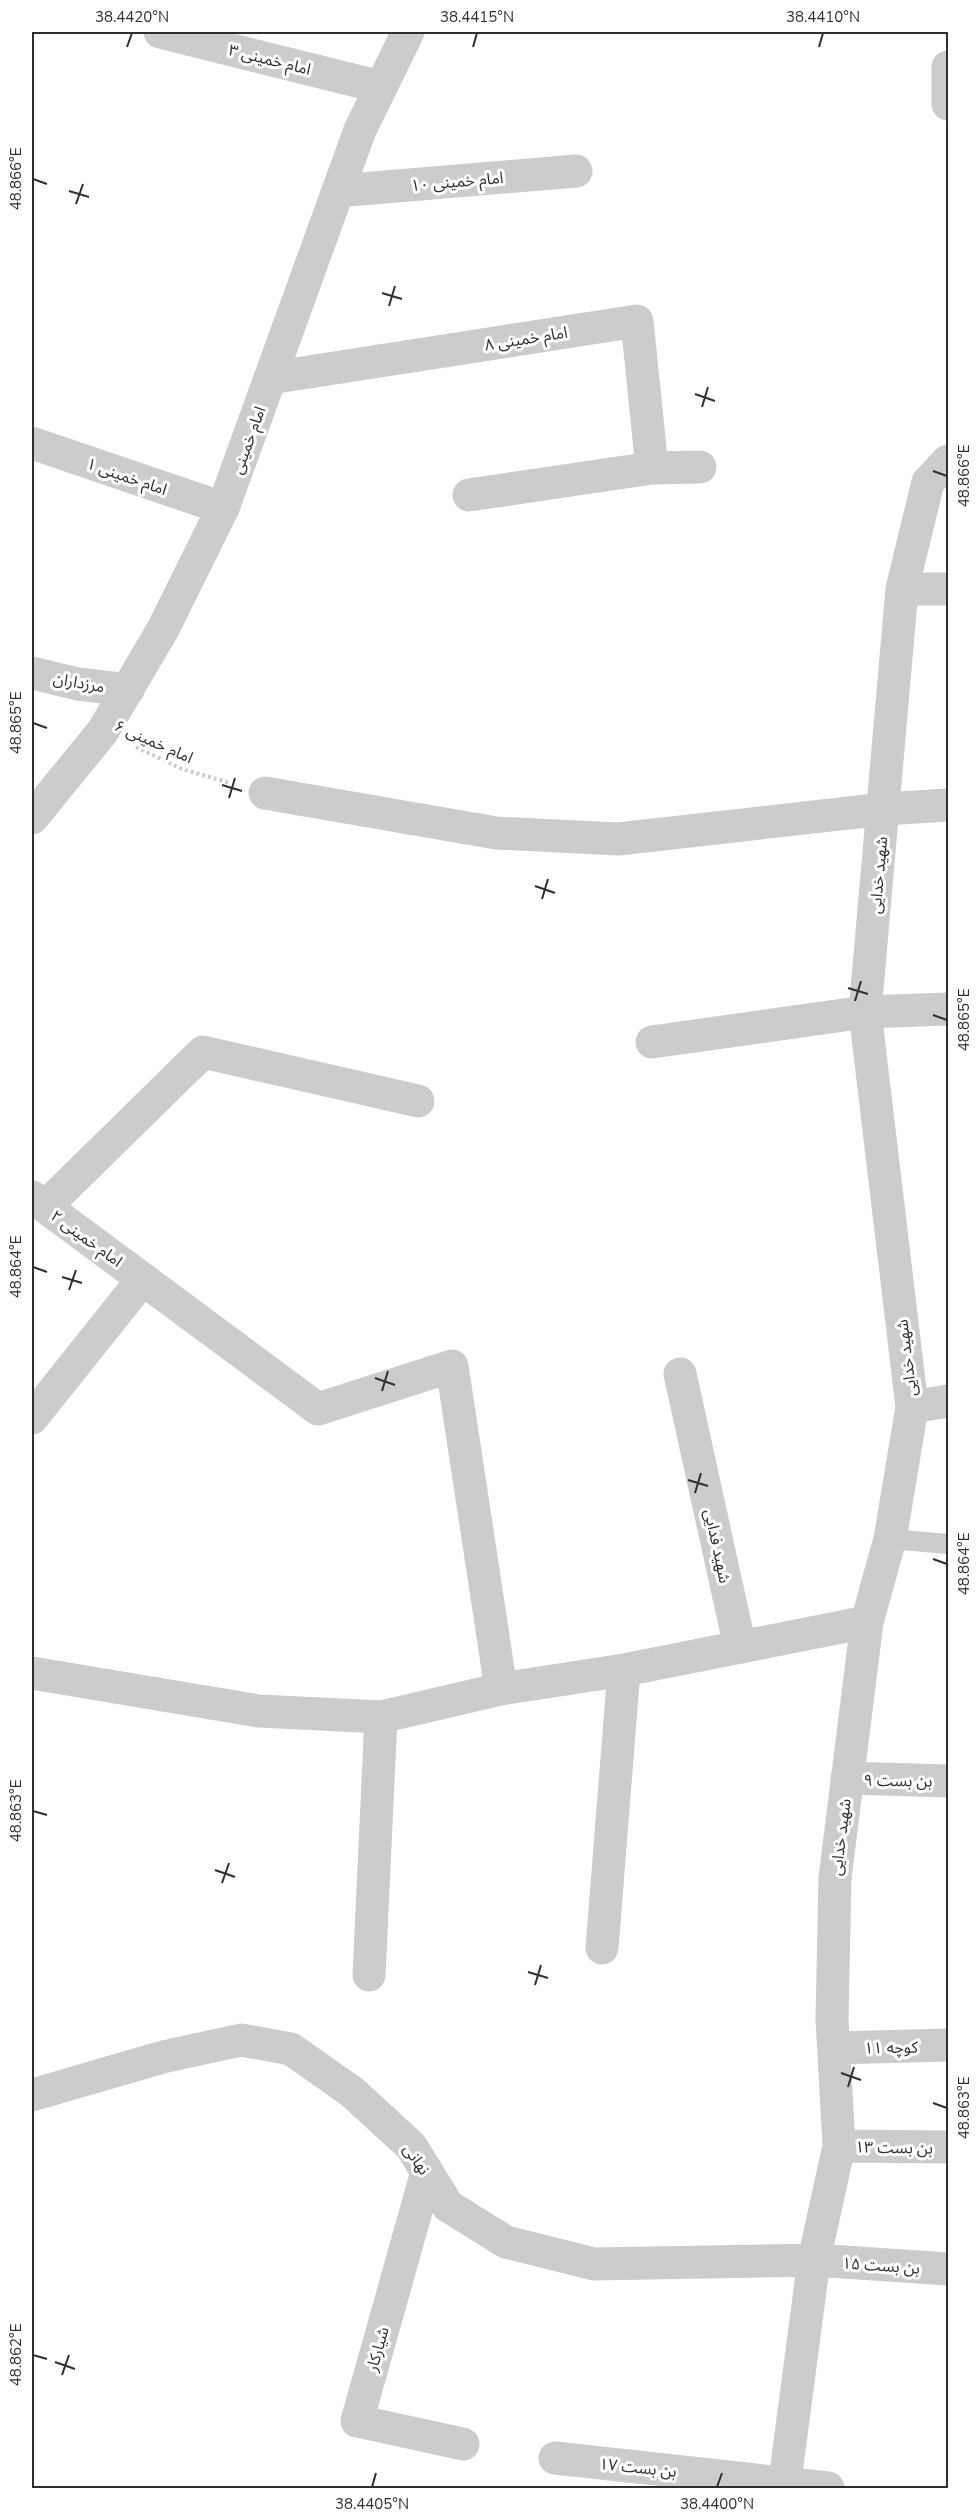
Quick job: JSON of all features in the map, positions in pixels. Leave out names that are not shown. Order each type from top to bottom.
[{"type":"street","name":"امام خمینی ۳","points":[[160,32],[381,87]]},
{"type":"street","name":"امام خمینی","points":[[32,818],[103,731],[163,629],[223,508],[360,130],[408,32]]},
{"type":"street","points":[[948,67],[948,104]]},
{"type":"street","name":"امام خمینی ۱۰","points":[[338,191],[576,171]]},
{"type":"street","name":"امام خمینی ۸","points":[[270,378],[637,321],[652,468]]},
{"type":"street","name":"امام خمینی ۱","points":[[32,443],[223,508]]},
{"type":"street","name":"شهید خدایی","points":[[784,2486],[814,2260],[839,2146],[834,2048],[835,1878],[867,1622],[890,1539],[912,1407],[866,1012],[902,589],[928,482],[948,461]]},
{"type":"street","points":[[469,495],[652,468],[700,467]]},
{"type":"street","points":[[902,589],[948,589]]},
{"type":"street","name":"مرزداران","points":[[32,673],[78,684],[128,690]]},
{"type":"street","points":[[265,793],[496,833],[618,839],[885,809],[948,805]]},
{"type":"street","points":[[652,1042],[866,1012],[948,1009]]},
{"type":"street","points":[[38,1202],[203,1052],[418,1101]]},
{"type":"street","name":"امام خمینی ۲","points":[[38,1202],[318,1408],[452,1366],[501,1689]]},
{"type":"street","points":[[32,1418],[143,1279]]},
{"type":"street","name":"شهید فدایی","points":[[680,1374],[740,1647]]},
{"type":"street","points":[[912,1407],[948,1401]]},
{"type":"street","points":[[32,1673],[259,1711],[381,1717],[501,1689],[624,1670],[867,1622]]},
{"type":"street","points":[[602,1948],[624,1670]]},
{"type":"street","points":[[369,1975],[381,1717]]},
{"type":"street","name":"بن بست ۹","points":[[847,1779],[948,1781]]},
{"type":"street","name":"نهانی","points":[[32,2095],[163,2056],[241,2040],[291,2049],[352,2092],[411,2146],[448,2206],[506,2242],[594,2264],[814,2260]]},
{"type":"street","name":"کوچه ۱۱","points":[[834,2048],[948,2045]]},
{"type":"street","name":"بن بست ۱۳","points":[[839,2146],[948,2147]]},
{"type":"street","name":"شیارکار","points":[[427,2172],[357,2421],[463,2444]]},
{"type":"street","name":"بن بست ۱۵","points":[[814,2260],[948,2269]]},
{"type":"street","name":"بن بست ۱۷","points":[[555,2458],[784,2486],[828,2488]]},
{"type":"lane","points":[[890,1539],[948,1544]]},
{"type":"path","name":"امام خمینی ۶","points":[[103,731],[182,769],[265,793]]}]
